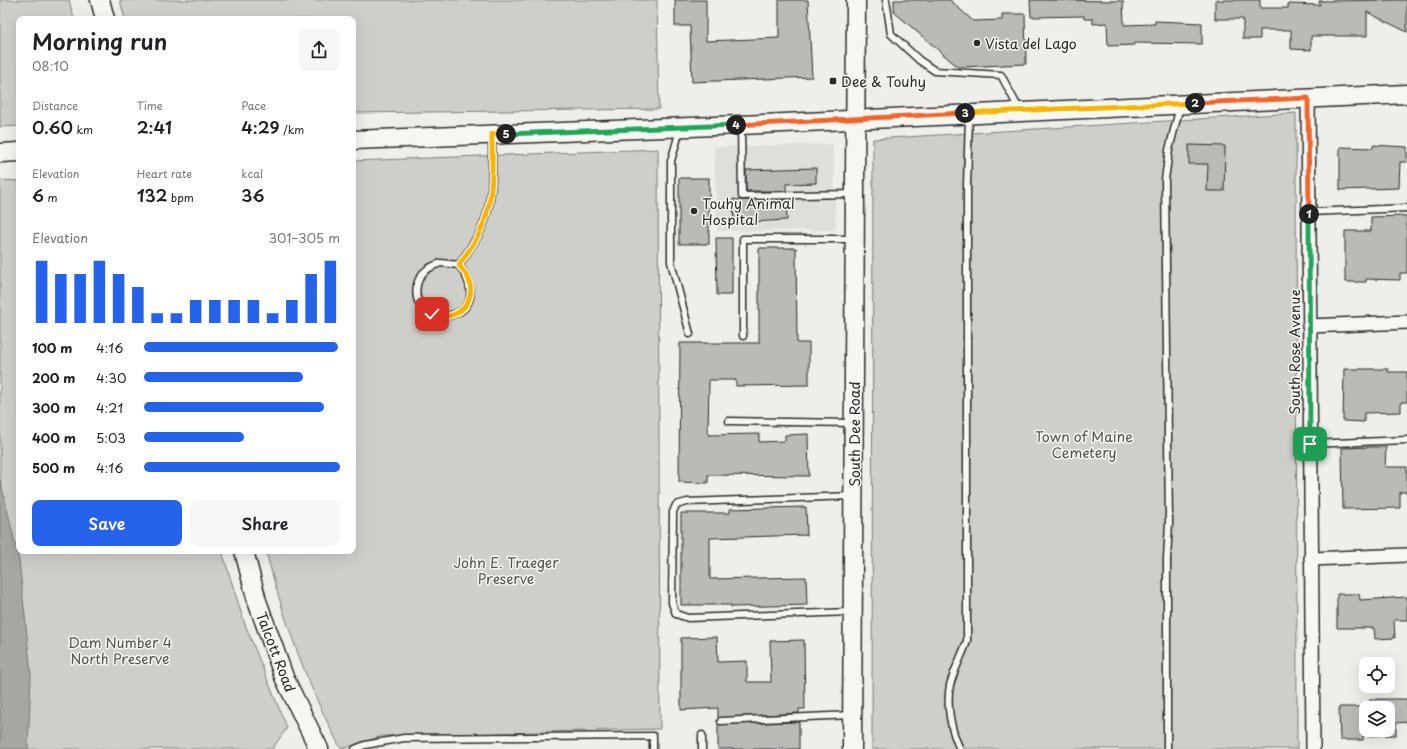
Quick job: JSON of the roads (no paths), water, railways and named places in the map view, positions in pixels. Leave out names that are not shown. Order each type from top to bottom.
[{"type":"main road","points":[[100,0],[104,16]]},
{"type":"main road","name":"South Dee Road","points":[[852,749],[856,0]]},
{"type":"main road","points":[[356,140],[682,127],[1019,110],[1407,94]]},
{"type":"main road","points":[[0,153],[16,152]]},
{"type":"main road","name":"Talcott Road","points":[[245,554],[257,601],[284,677],[319,749]]},
{"type":"street","name":"South Rose Avenue","points":[[1308,98],[1313,749]]},
{"type":"street","points":[[1310,326],[1407,322]]},
{"type":"street","points":[[1311,559],[1407,555]]},
{"type":"lane","points":[[886,0],[891,34],[919,60],[934,71],[1000,75],[1019,110]]},
{"type":"lane","points":[[1167,749],[1167,559],[1169,523],[1164,180],[1169,150],[1181,103]]},
{"type":"lane","points":[[960,749],[953,732],[949,700],[950,685],[967,641],[967,186],[969,113]]},
{"type":"lane","points":[[741,124],[742,196],[856,194]]},
{"type":"lane","points":[[682,127],[671,161],[671,262],[690,334]]},
{"type":"lane","points":[[459,265],[480,233],[487,214],[492,188],[492,134]]},
{"type":"lane","points":[[1309,212],[1407,208]]},
{"type":"lane","points":[[743,336],[743,239],[855,239]]},
{"type":"lane","points":[[441,263],[459,265],[468,276],[471,290],[469,301],[465,307],[454,315],[446,317],[435,316],[429,313],[421,305],[417,294],[418,281],[421,275],[432,266],[441,263]]},
{"type":"lane","points":[[729,421],[854,423]]},
{"type":"lane","points":[[1310,444],[1407,440]]},
{"type":"lane","points":[[852,612],[688,618],[676,614],[672,603],[672,580],[673,512],[676,505],[687,502],[853,496]]},
{"type":"lane","points":[[721,721],[852,715]]},
{"type":"lane","points":[[702,735],[702,749]]},
{"type":"lane","points":[[354,749],[365,745],[404,738],[653,736],[653,749]]},
{"type":"place","name":"Vista del Lago","points":[[977,43]]},
{"type":"place","name":"Dee & Touhy","points":[[833,81]]},
{"type":"place","name":"Touhy Animal Hospital","points":[[694,211]]},
{"type":"park label","name":"Town of Maine Cemetery","points":[[1084,444]]},
{"type":"park label","name":"John E. Traeger Preserve","points":[[506,570]]},
{"type":"park label","name":"Dam Number 4 North Preserve","points":[[120,650]]}]
